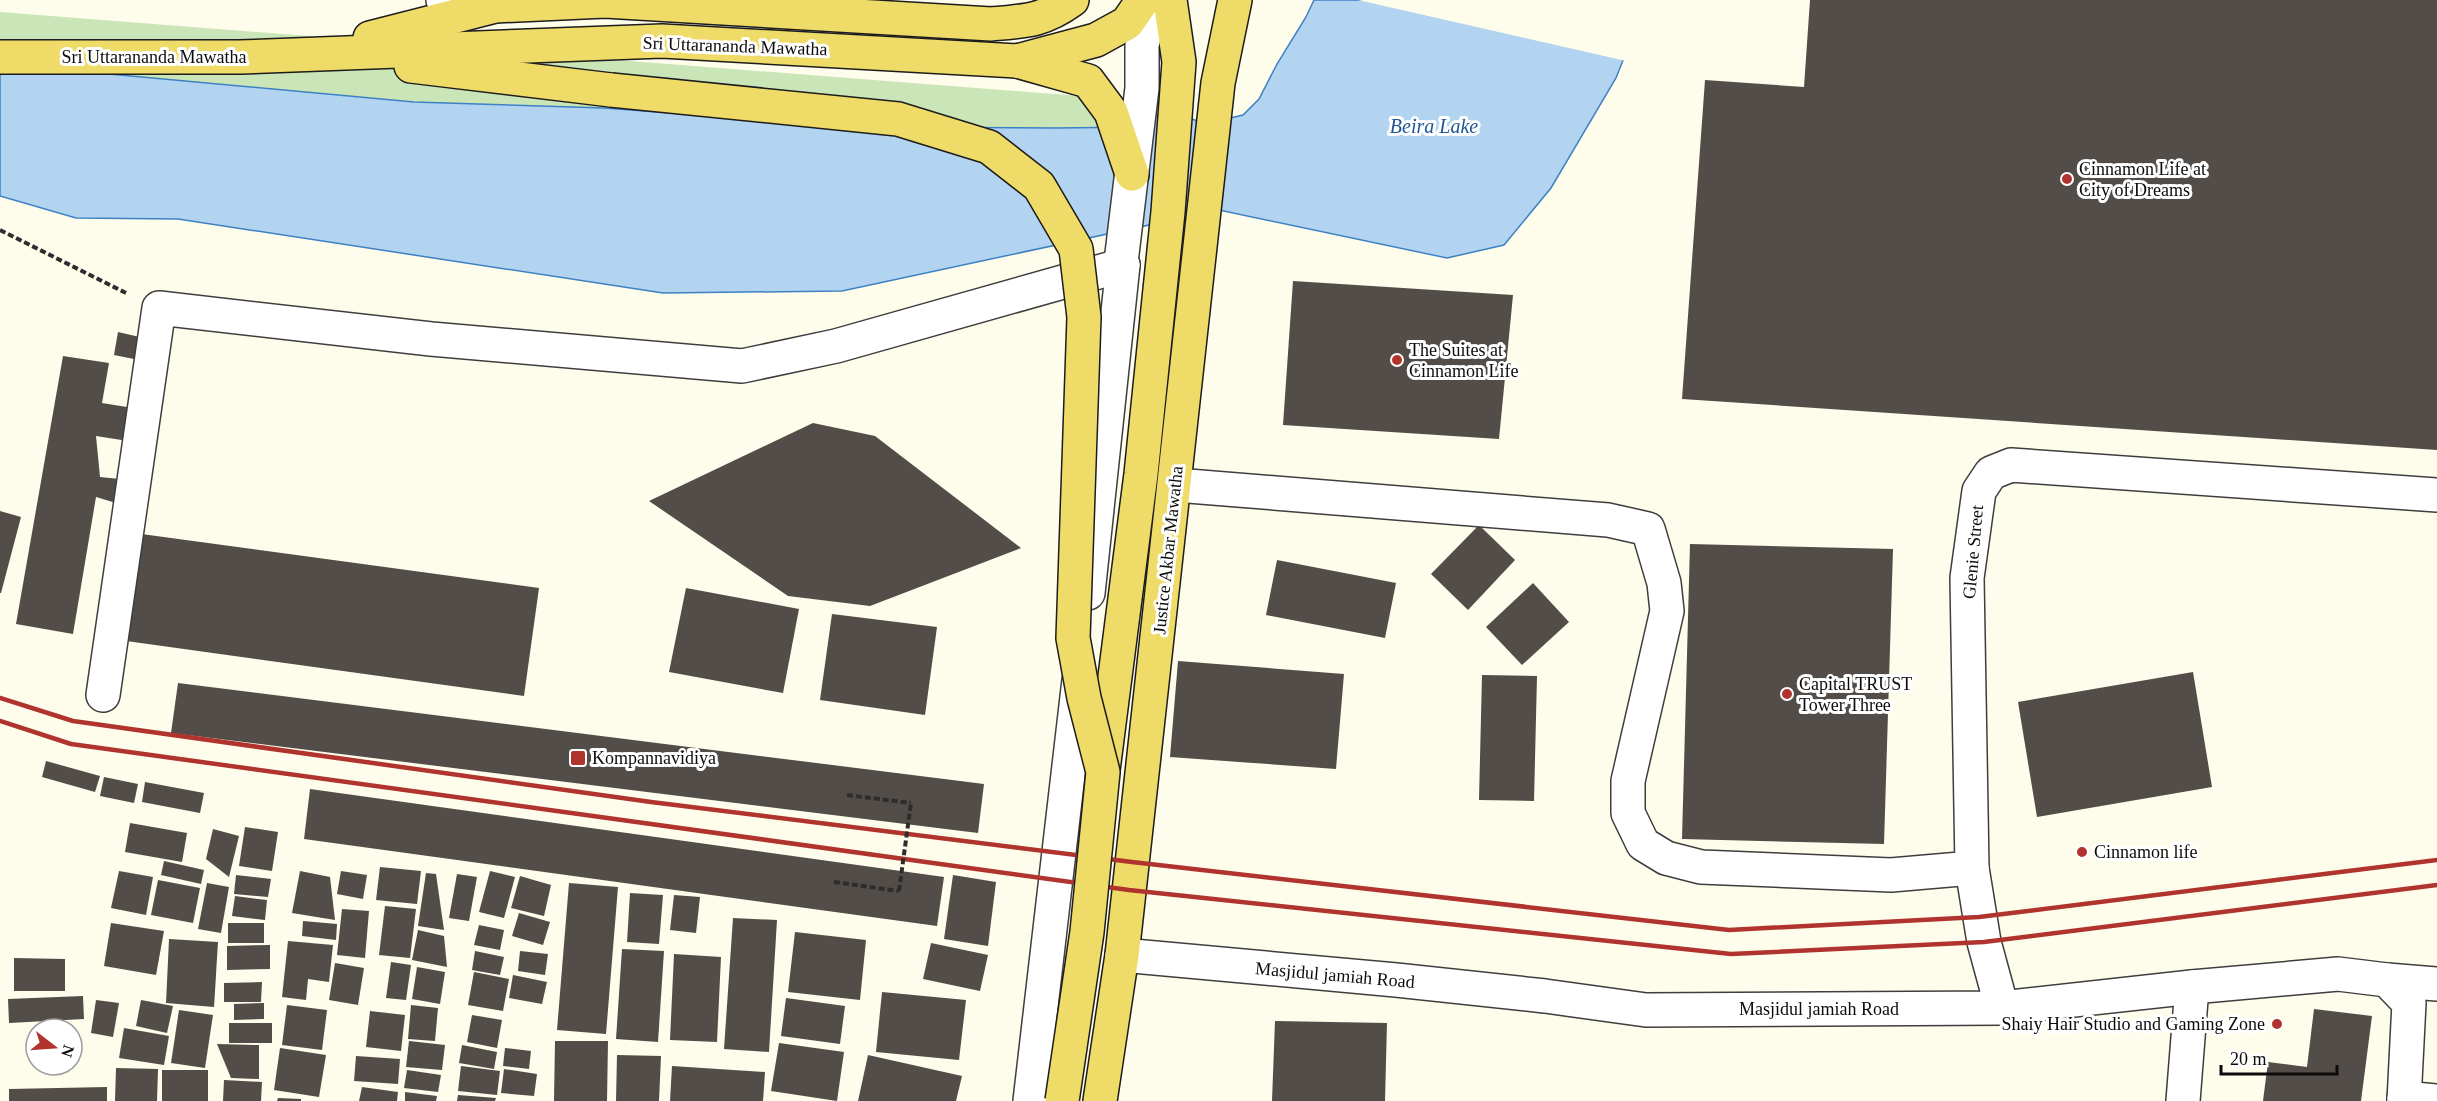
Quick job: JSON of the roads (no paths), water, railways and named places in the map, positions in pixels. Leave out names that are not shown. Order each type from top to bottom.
[{"type":"main road","name":"Sri Uttarananda Mawatha","points":[[308,54],[495,6],[603,0],[991,24],[1033,21],[1058,10],[1072,0]]},
{"type":"main road","name":"Sri Uttarananda Mawatha","points":[[0,57],[240,57],[662,41],[1017,61],[1095,40],[1127,23],[1143,0]]},
{"type":"main road","name":"Justice Akbar Mawatha","points":[[1062,1101],[1087,932],[1103,772],[1141,474],[1168,212],[1179,62],[1170,0]]},
{"type":"main road","name":"Justice Akbar Mawatha","points":[[1100,1101],[1122,955],[1176,485],[1218,84],[1235,0]]},
{"type":"main road","points":[[308,54],[611,90],[898,119],[989,147],[1039,186],[1076,249],[1084,317],[1073,638],[1084,698],[1103,772]]},
{"type":"main road","points":[[1017,61],[1088,81],[1111,112],[1132,174]]},
{"type":"street","points":[[443,0],[495,6]]},
{"type":"street","points":[[1030,1101],[1060,852],[1142,88],[1142,45],[1148,22],[1162,0]]},
{"type":"street","points":[[104,695],[159,308],[430,339],[742,366],[836,346],[1122,263]]},
{"type":"street","name":"Glenie Street","points":[[2002,1008],[1982,934],[1972,868],[1967,578],[1979,491],[1991,473],[2011,465],[2437,495]]},
{"type":"street","points":[[1176,485],[1608,520],[1648,529],[1664,583],[1667,612],[1628,781],[1628,813],[1644,844],[1666,858],[1701,867],[1891,875],[1972,868]]},
{"type":"street","name":"Masjidul jamiah Road","points":[[1122,955],[1396,980],[1545,996],[1646,1010],[2002,1008],[2338,974],[2437,984]]},
{"type":"street","points":[[2388,980],[2409,1003],[2404,1099],[2437,1101]]},
{"type":"street","points":[[2183,1101],[2192,987]]},
{"type":"water","name":"Beira Lake","points":[[1314,0],[1647,0],[1616,78],[1551,188],[1504,245],[1447,258],[1219,210],[842,291],[663,293],[178,219],[76,218],[0,196],[0,64],[414,102],[604,108],[863,127],[1142,127],[1145,101],[1205,124],[1243,115],[1259,99]]},
{"type":"railway","points":[[0,698],[73,721],[651,802],[1132,862],[1729,930],[1979,917],[2437,860]]},
{"type":"railway","points":[[0,721],[71,744],[1129,890],[1731,954],[1984,942],[2437,885]]},
{"type":"place","name":"Cinnamon Life at City of Dreams","points":[[2067,179]]},
{"type":"place","name":"The Suites at Cinnamon Life","points":[[1397,360]]},
{"type":"place","name":"Capital TRUST Tower Three","points":[[1787,694]]},
{"type":"place","name":"Kompannavidiya","points":[[578,758]]},
{"type":"place","name":"Cinnamon life","points":[[2082,852]]},
{"type":"place","name":"Shaiy Hair Studio and Gaming Zone","points":[[2277,1024]]}]
